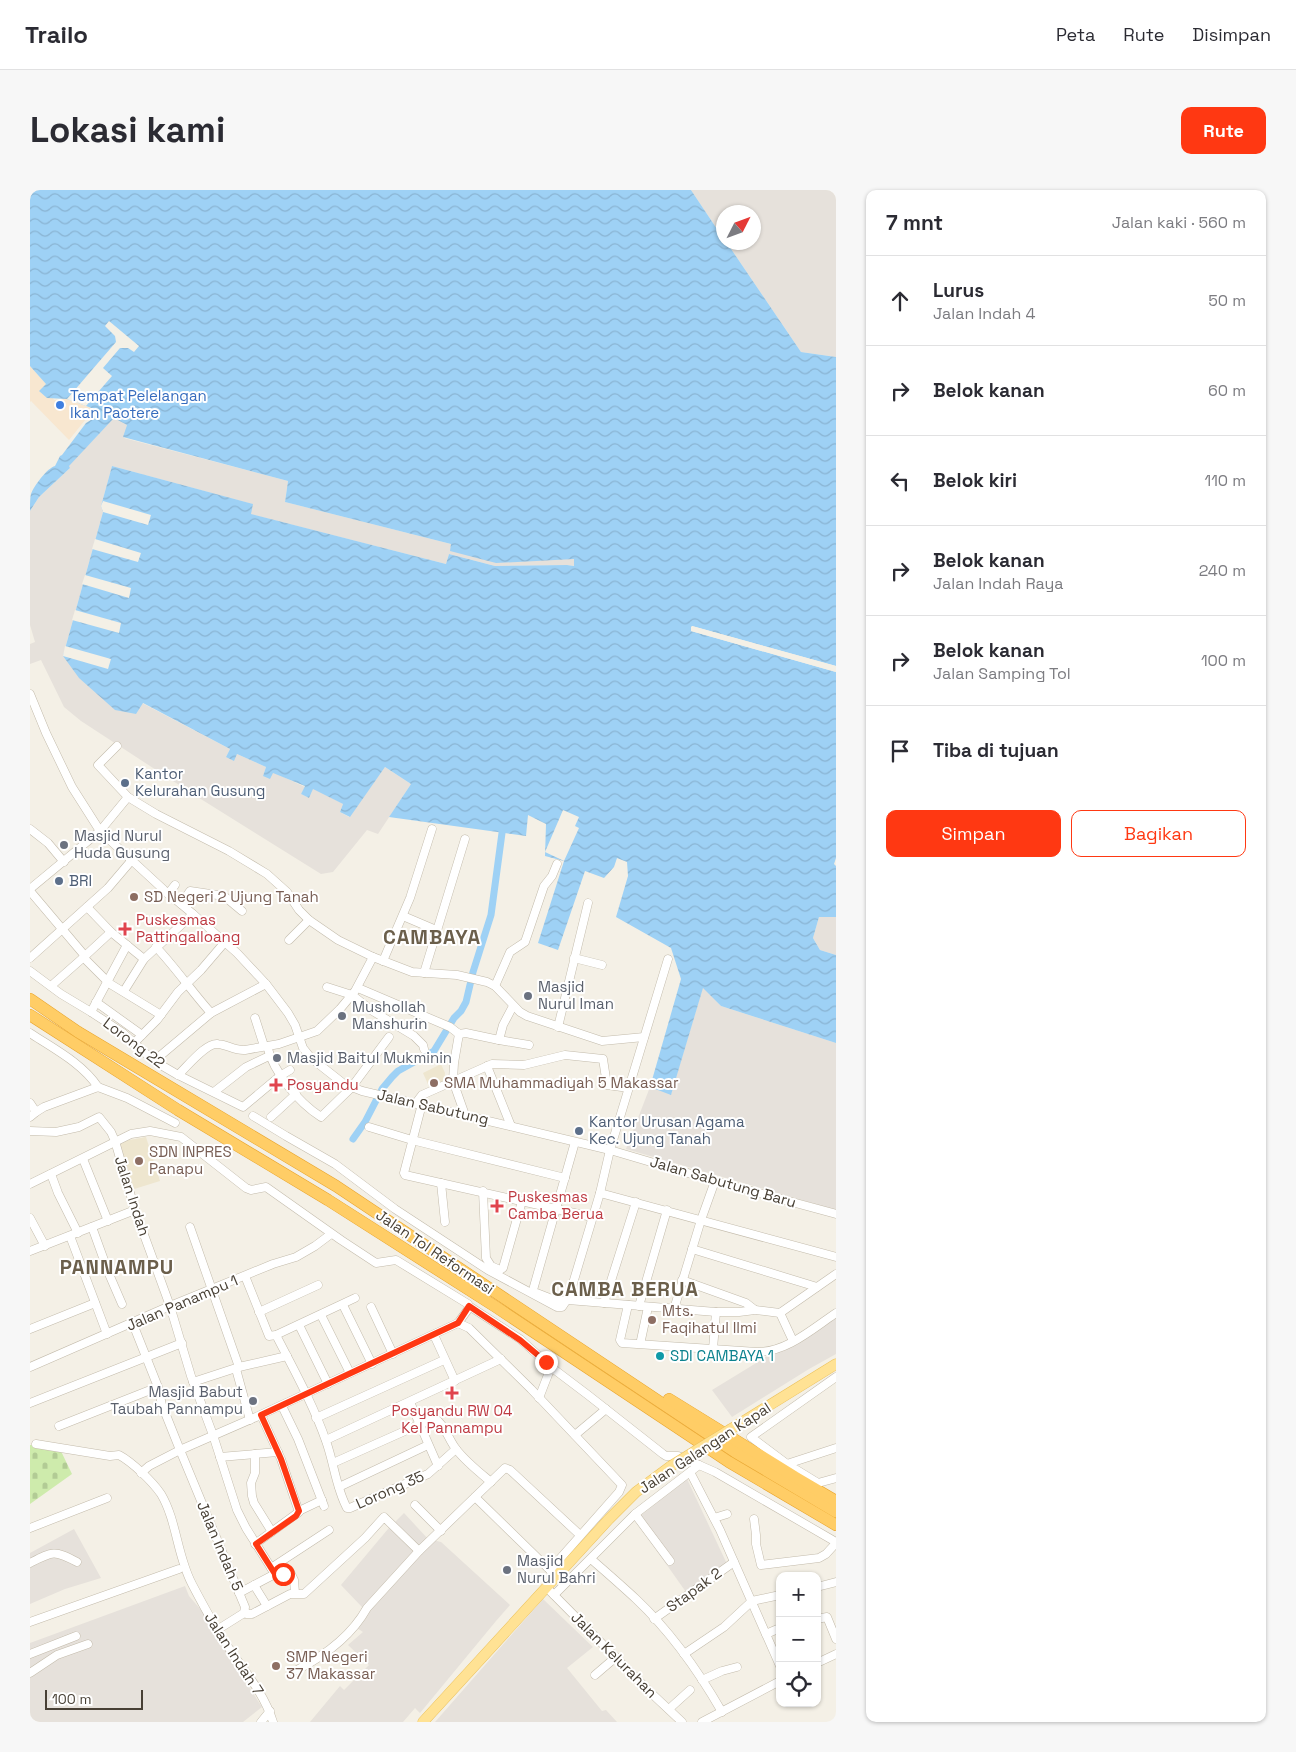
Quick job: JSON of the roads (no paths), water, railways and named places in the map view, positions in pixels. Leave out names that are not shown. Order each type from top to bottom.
[{"type":"highway","name":"Jalan Tol Reformasi","points":[[30,999],[78,1032],[336,1186],[735,1452],[836,1512]]},
{"type":"highway","name":"Jalan Tol Reformasi","points":[[30,1015],[129,1079],[328,1200],[487,1302],[729,1462],[836,1525]]},
{"type":"highway","points":[[504,1298],[795,1477],[836,1500]]},
{"type":"main road","name":"Jalan Galangan Kapal","points":[[423,1722],[550,1591],[553,1573],[622,1505],[651,1480],[671,1466],[836,1364]]},
{"type":"street","name":"Jalan Sabutung","points":[[30,694],[46,734],[72,787],[100,831],[168,894],[237,953],[266,984],[292,1018],[305,1053],[329,1074],[351,1088],[610,1150]]},
{"type":"street","points":[[118,746],[98,765],[128,797],[156,814],[229,851],[267,874],[287,892],[299,910],[309,920],[338,940],[373,957],[412,972],[472,978],[495,986],[513,1006],[527,1016],[602,1041],[644,1037]]},
{"type":"street","points":[[128,797],[100,831],[30,890],[84,957],[107,981],[161,1015]]},
{"type":"street","points":[[30,829],[48,843],[64,862]]},
{"type":"street","points":[[383,961],[403,916],[432,829]]},
{"type":"street","points":[[424,973],[465,839]]},
{"type":"street","points":[[30,958],[108,888],[131,861]]},
{"type":"street","points":[[495,986],[510,952],[525,942],[544,886],[552,876],[557,864]]},
{"type":"street","points":[[168,894],[175,885]]},
{"type":"street","points":[[181,904],[190,891],[224,896],[242,911]]},
{"type":"street","points":[[558,1027],[588,903]]},
{"type":"street","points":[[87,906],[112,932],[144,959]]},
{"type":"street","points":[[124,991],[144,959],[193,914]]},
{"type":"street","points":[[403,916],[436,930]]},
{"type":"street","points":[[289,940],[309,920]]},
{"type":"street","points":[[51,986],[112,932]]},
{"type":"street","points":[[134,1043],[161,1015],[178,992],[202,970],[224,942]]},
{"type":"street","points":[[92,1012],[127,945]]},
{"type":"street","points":[[156,947],[211,1013]]},
{"type":"street","points":[[178,1075],[212,1044],[220,1044],[241,1051],[300,1038],[317,1031],[352,996],[373,957]]},
{"type":"street","points":[[574,958],[602,965]]},
{"type":"street","points":[[253,1116],[335,1164],[396,1209],[488,1270],[556,1307],[562,1307],[567,1301],[600,1193],[610,1150],[668,959]]},
{"type":"street","name":"Lorong 22","points":[[30,971],[68,998],[92,1012],[134,1043],[154,1061],[243,1107],[280,1076]]},
{"type":"street","points":[[154,1061],[211,1013],[266,984]]},
{"type":"street","points":[[327,987],[352,996],[414,1036],[423,1044],[424,1049]]},
{"type":"street","points":[[358,988],[450,1027],[459,1034],[466,1033],[529,1045]]},
{"type":"street","points":[[96,1002],[142,1035]]},
{"type":"street","points":[[499,1040],[503,1026],[513,1006]]},
{"type":"street","points":[[256,1018],[263,1047],[280,1076],[290,1077],[296,1094],[320,1117],[326,1114],[351,1088],[388,1037]]},
{"type":"street","points":[[30,1033],[73,1061],[88,1074],[98,1087],[127,1098],[175,1123]]},
{"type":"street","points":[[459,1034],[453,1081],[466,1115]]},
{"type":"street","points":[[592,1217],[404,1174],[419,1104],[422,1095],[487,1066],[501,1064],[524,1065],[565,1054],[603,1058],[607,1085],[629,1088]]},
{"type":"street","points":[[214,1092],[246,1067],[269,1056]]},
{"type":"street","points":[[487,1066],[511,1126]]},
{"type":"street","points":[[30,1103],[33,1115],[44,1107],[98,1087]]},
{"type":"street","points":[[271,1117],[296,1094]]},
{"type":"street","name":"Jalan Indah","points":[[30,1130],[56,1132],[79,1128],[99,1117],[111,1132],[135,1210],[170,1306],[193,1382],[213,1435],[237,1510],[273,1571]]},
{"type":"street","points":[[369,1127],[412,1140],[565,1178]]},
{"type":"street","points":[[30,1184],[132,1134],[150,1131],[181,1137],[246,1188],[251,1190],[266,1187],[331,1234],[376,1263],[396,1260],[469,1306],[520,1340],[551,1367],[662,1454],[678,1456],[715,1472],[836,1542],[826,1554],[819,1558],[761,1565],[756,1544],[754,1519]]},
{"type":"street","points":[[575,1142],[534,1292],[557,1301],[716,1312],[755,1310],[780,1313],[836,1274]]},
{"type":"street","name":"Jalan Sabutung Baru","points":[[610,1150],[836,1214]]},
{"type":"street","points":[[83,1159],[108,1221]]},
{"type":"street","points":[[51,1174],[74,1234],[95,1303],[107,1334]]},
{"type":"street","points":[[674,1309],[715,1181]]},
{"type":"street","points":[[441,1183],[445,1222]]},
{"type":"street","points":[[483,1191],[486,1258],[491,1266],[500,1270],[503,1268],[522,1201]]},
{"type":"street","points":[[600,1193],[836,1257]]},
{"type":"street","points":[[604,1303],[636,1202]]},
{"type":"street","points":[[30,1252],[135,1210]]},
{"type":"street","points":[[639,1306],[667,1210]]},
{"type":"street","points":[[30,1218],[45,1246]]},
{"type":"street","points":[[92,1227],[122,1304]]},
{"type":"street","points":[[190,1227],[237,1368],[250,1420]]},
{"type":"street","name":"Jalan Panampu 1","points":[[30,1366],[133,1324],[170,1306],[307,1252],[331,1234]]},
{"type":"street","points":[[692,1249],[818,1287]]},
{"type":"street","points":[[245,1276],[268,1334],[271,1336],[299,1325],[355,1298]]},
{"type":"street","points":[[682,1280],[741,1301],[755,1310]]},
{"type":"street","points":[[260,1312],[318,1285]]},
{"type":"street","points":[[30,1329],[95,1303]]},
{"type":"street","points":[[343,1305],[372,1364]]},
{"type":"street","points":[[628,1305],[621,1331],[620,1340],[622,1343],[762,1352],[775,1350],[794,1341],[836,1313]]},
{"type":"street","points":[[141,1473],[149,1466],[180,1450],[282,1406],[458,1323],[469,1306]]},
{"type":"street","points":[[371,1307],[393,1354]]},
{"type":"street","points":[[641,1340],[648,1307]]},
{"type":"street","points":[[713,1349],[716,1312]]},
{"type":"street","points":[[780,1313],[794,1341]]},
{"type":"street","points":[[320,1315],[350,1373]]},
{"type":"street","points":[[458,1323],[469,1328],[501,1359],[622,1485],[619,1492],[580,1534],[553,1573],[474,1497]]},
{"type":"street","name":"Jalan Indah 5","points":[[133,1324],[180,1450],[245,1607],[245,1611],[217,1630]]},
{"type":"street","points":[[299,1325],[328,1384]]},
{"type":"street","points":[[276,1335],[306,1394],[326,1440],[339,1487],[428,1445]]},
{"type":"street","points":[[434,1335],[455,1381]]},
{"type":"street","points":[[30,1402],[182,1343]]},
{"type":"street","points":[[193,1382],[237,1368],[287,1356]]},
{"type":"street","points":[[326,1440],[501,1359]]},
{"type":"street","points":[[316,1418],[444,1360]]},
{"type":"street","points":[[539,1398],[551,1367]]},
{"type":"street","points":[[836,1377],[751,1437],[787,1464],[818,1483],[836,1478]]},
{"type":"street","points":[[59,1426],[158,1387]]},
{"type":"street","points":[[410,1402],[438,1466]]},
{"type":"street","points":[[256,1544],[296,1516],[299,1511],[323,1503],[298,1439],[282,1406]]},
{"type":"street","points":[[575,1435],[606,1409]]},
{"type":"street","points":[[261,1415],[278,1452],[299,1511]]},
{"type":"street","points":[[333,1463],[432,1418],[441,1423],[456,1449],[466,1461],[491,1482]]},
{"type":"street","name":"Jalan Indah 7","points":[[36,1444],[110,1456],[119,1455],[125,1458],[160,1492],[171,1517],[185,1568],[217,1630],[259,1690],[270,1711],[273,1722]]},
{"type":"street","points":[[787,1464],[836,1448]]},
{"type":"street","name":"Lorong 35","points":[[339,1487],[346,1507],[350,1508],[428,1474],[456,1449]]},
{"type":"street","points":[[220,1458],[278,1452]]},
{"type":"street","points":[[255,1454],[255,1473],[251,1483],[252,1496],[254,1503],[272,1532]]},
{"type":"street","points":[[550,1591],[591,1559],[635,1514],[699,1465]]},
{"type":"street","points":[[298,1670],[331,1648],[345,1635],[419,1551],[503,1469],[507,1468],[580,1534]]},
{"type":"street","points":[[690,1472],[714,1518],[778,1662]]},
{"type":"street","points":[[30,1528],[107,1498]]},
{"type":"street","points":[[415,1505],[441,1531]]},
{"type":"street","points":[[635,1514],[670,1561]]},
{"type":"street","points":[[714,1518],[727,1514]]},
{"type":"street","points":[[245,1611],[249,1615],[286,1596],[295,1593],[304,1594],[384,1517],[419,1551]]},
{"type":"street","points":[[239,1593],[254,1585],[329,1530]]},
{"type":"street","points":[[30,1563],[52,1553],[61,1554],[77,1562]]},
{"type":"street","points":[[591,1559],[638,1601],[684,1654],[702,1680],[723,1722]]},
{"type":"street","name":"Stapak 2","points":[[654,1619],[734,1562]]},
{"type":"street","points":[[30,1622],[179,1569]]},
{"type":"street","points":[[273,1571],[278,1576],[290,1572],[294,1580],[295,1593]]},
{"type":"street","points":[[821,1585],[836,1582]]},
{"type":"street","points":[[254,1585],[267,1606]]},
{"type":"street","name":"Jalan Kelurahan","points":[[550,1591],[682,1722]]},
{"type":"street","points":[[684,1654],[724,1627],[752,1602],[776,1596]]},
{"type":"street","points":[[821,1618],[827,1617],[836,1639]]},
{"type":"street","points":[[766,1634],[776,1630]]},
{"type":"street","points":[[30,1654],[76,1636]]},
{"type":"street","points":[[30,1673],[56,1655],[88,1644]]},
{"type":"street","points":[[819,1662],[836,1654]]},
{"type":"street","points":[[595,1675],[616,1657]]},
{"type":"street","points":[[702,1680],[737,1666]]},
{"type":"street","points":[[702,1722],[776,1683]]},
{"type":"street","points":[[669,1709],[690,1690]]},
{"type":"street","points":[[261,1722],[270,1711]]},
{"type":"water","points":[[30,190],[691,190],[716,228],[716,250],[732,250],[801,352],[836,357],[836,666],[692,626],[691,631],[836,672],[836,858],[834,864],[836,866],[836,917],[819,917],[813,938],[820,950],[836,955],[836,1043],[721,1006],[703,988],[671,1095],[650,1087],[681,979],[671,948],[616,917],[628,876],[627,862],[617,858],[614,867],[604,878],[585,871],[558,950],[538,943],[564,861],[545,856],[546,824],[528,815],[526,836],[389,817],[411,784],[385,767],[350,817],[340,812],[343,804],[313,789],[309,798],[301,794],[305,786],[273,773],[270,779],[263,776],[266,767],[237,754],[234,761],[226,757],[230,749],[143,703],[136,714],[115,710],[79,678],[63,656],[103,512],[101,506],[112,466],[253,504],[251,514],[446,564],[449,554],[495,566],[574,566],[574,559],[496,563],[450,551],[451,544],[285,502],[288,481],[123,437],[127,425],[114,418],[69,466],[70,468],[39,497],[30,511],[31,494],[35,487],[45,474],[55,466],[60,456],[86,423],[94,418],[97,410],[67,399],[47,398],[39,391],[46,384],[30,366]]},
{"type":"waterway","points":[[353,1139],[365,1122],[382,1089],[398,1071],[434,1051],[466,1002],[473,972],[491,915],[502,833]]},
{"type":"place","name":"Tempat Pelelangan Ikan Paotere","points":[[60,405]]},
{"type":"place","name":"Kantor Kelurahan Gusung","points":[[125,783]]},
{"type":"place","name":"Masjid Nurul Huda Gusung","points":[[64,845]]},
{"type":"place","name":"BRI","points":[[59,881]]},
{"type":"place","name":"SD Negeri 2 Ujung Tanah","points":[[134,897]]},
{"type":"place","name":"Puskesmas Pattingalloang","points":[[125,929]]},
{"type":"place","name":"Masjid Nurul Iman","points":[[528,996]]},
{"type":"place","name":"Mushollah Manshurin","points":[[342,1016]]},
{"type":"place","name":"Masjid Baitul Mukminin","points":[[277,1058]]},
{"type":"place","name":"SMA Muhammadiyah 5 Makassar","points":[[434,1083]]},
{"type":"place","name":"Posyandu","points":[[276,1085]]},
{"type":"place","name":"Kantor Urusan Agama Kec. Ujung Tanah","points":[[579,1131]]},
{"type":"place","name":"SDN INPRES Panapu","points":[[139,1161]]},
{"type":"place","name":"Puskesmas Camba Berua","points":[[497,1206]]},
{"type":"place","name":"Mts. Faqihatul Ilmi","points":[[652,1320]]},
{"type":"place","name":"SDI CAMBAYA 1","points":[[660,1356]]},
{"type":"place","name":"Posyandu RW 04 Kel Pannampu","points":[[452,1393]]},
{"type":"place","name":"Masjid Babut Taubah Pannampu","points":[[253,1401]]},
{"type":"place","name":"Masjid Nurul Bahri","points":[[507,1570]]},
{"type":"place","name":"SMP Negeri 37 Makassar","points":[[276,1666]]},
{"type":"district","name":"CAMBAYA","points":[[432,937]]},
{"type":"district","name":"PANNAMPU","points":[[117,1267]]},
{"type":"district","name":"CAMBA BERUA","points":[[625,1289]]}]
